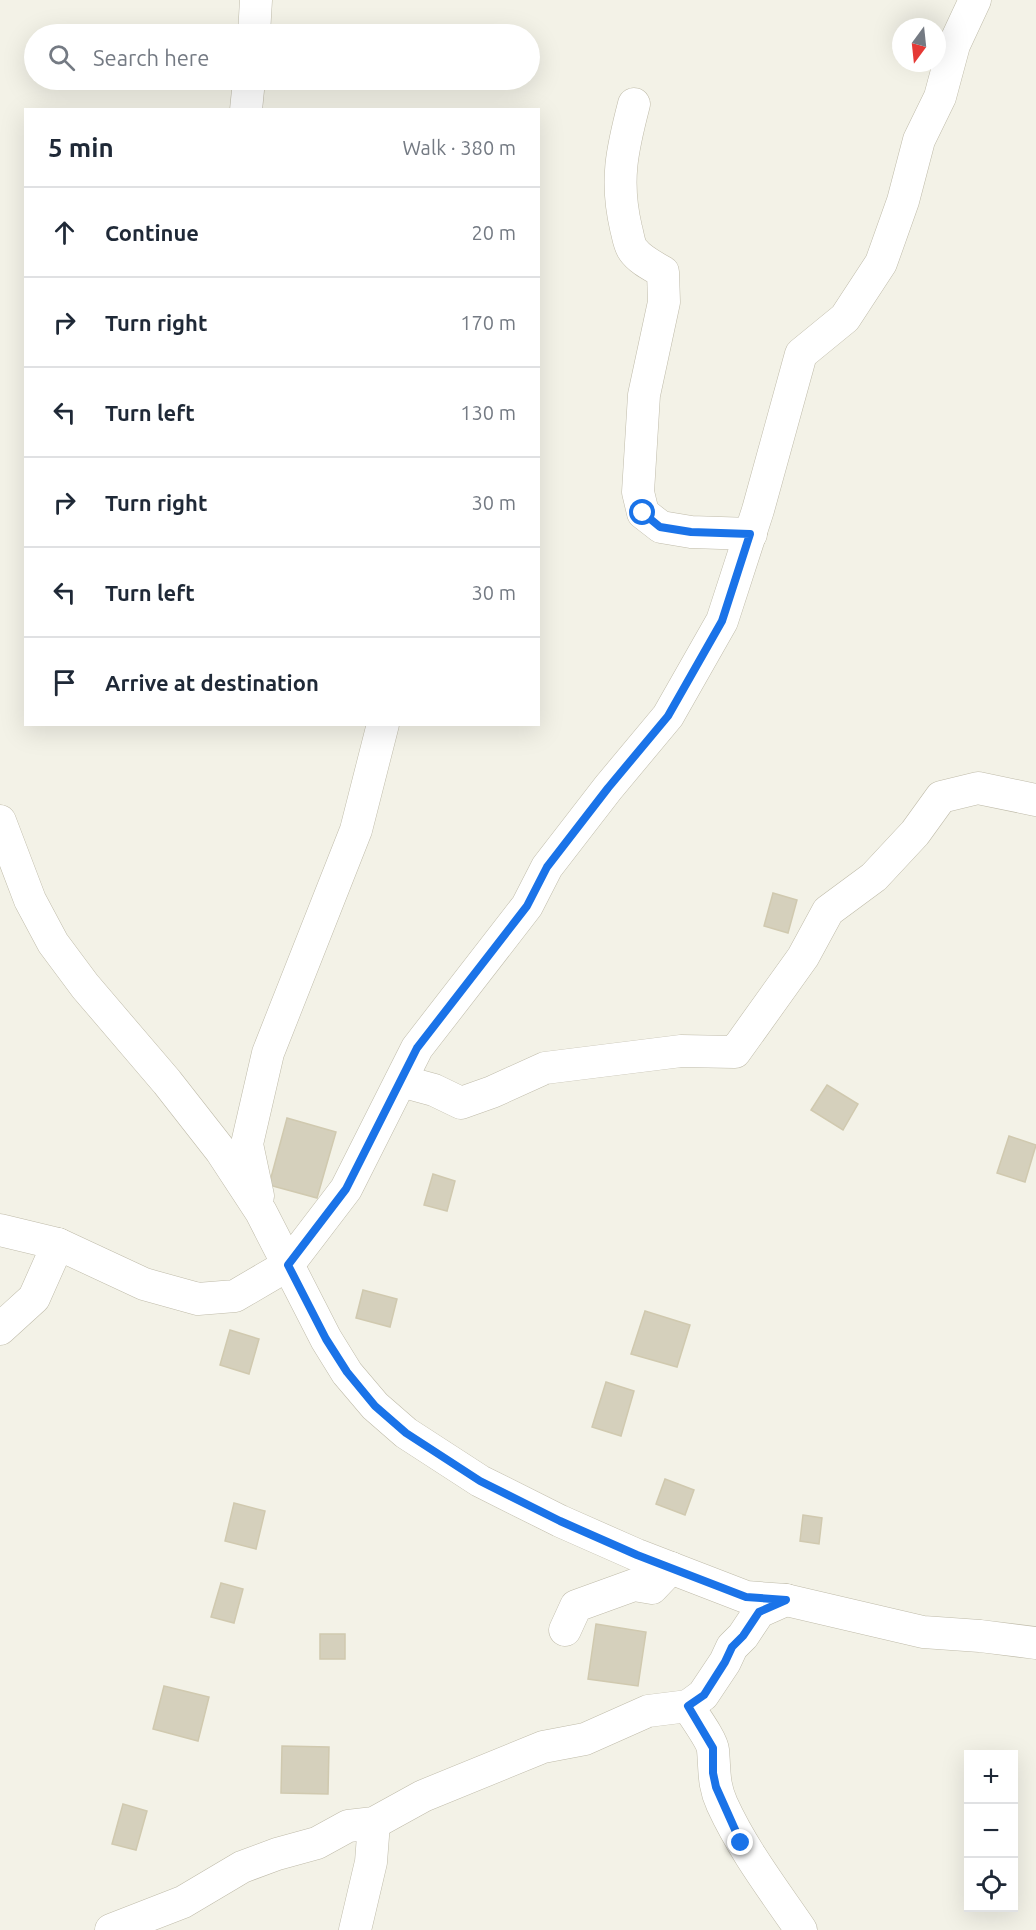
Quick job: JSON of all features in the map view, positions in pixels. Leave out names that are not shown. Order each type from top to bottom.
[{"type":"street","points":[[255,24],[256,0]]},
{"type":"street","points":[[0,1230],[58,1244],[144,1284],[198,1299],[235,1296],[288,1265],[346,1189],[417,1048],[527,906],[547,867],[668,716],[722,621],[750,534],[801,354],[845,318],[881,263],[903,201],[920,140],[940,97],[954,45],[975,0]]},
{"type":"street","points":[[246,108],[248,90]]},
{"type":"street","points":[[634,104],[625,138],[619,176],[625,221],[632,249],[645,261],[663,272],[664,302],[644,395],[638,492],[643,513],[660,527],[691,532],[750,534]]},
{"type":"street","points":[[261,1212],[247,1144],[268,1053],[356,830],[382,726]]},
{"type":"street","points":[[400,1081],[434,1090],[461,1103],[545,1068],[681,1051],[735,1052],[803,957],[828,911],[874,877],[915,833],[940,797],[978,788],[1036,800]]},
{"type":"street","points":[[0,821],[6,849],[53,943],[85,986],[167,1082],[221,1151],[261,1212],[326,1339],[347,1372],[375,1406],[406,1433],[490,1486],[560,1521],[671,1569],[746,1597],[786,1600],[923,1632],[980,1636],[1036,1644]]},
{"type":"street","points":[[0,1329],[34,1298],[58,1244]]},
{"type":"street","points":[[565,1630],[576,1606],[634,1586],[652,1588],[671,1569]]},
{"type":"street","points":[[111,1930],[183,1902],[242,1867],[317,1843],[348,1826],[374,1823],[423,1796],[543,1747],[585,1740],[648,1712],[688,1706],[704,1695],[732,1647],[743,1636],[759,1612],[786,1600]]},
{"type":"street","points":[[688,1706],[713,1748],[713,1773],[716,1787],[741,1843],[801,1930]]},
{"type":"street","points":[[354,1930],[371,1862],[374,1823]]},
{"type":"building","points":[[773,893],[797,900],[788,933],[764,926]]},
{"type":"building","points":[[827,1085],[858,1104],[843,1130],[811,1110]]},
{"type":"building","points":[[287,1118],[336,1132],[317,1198],[269,1185]]},
{"type":"building","points":[[1009,1136],[1036,1145],[1025,1182],[997,1173]]},
{"type":"building","points":[[433,1174],[455,1181],[447,1211],[424,1205]]},
{"type":"building","points":[[363,1290],[397,1299],[390,1327],[356,1318]]},
{"type":"building","points":[[645,1311],[690,1325],[677,1367],[631,1354]]},
{"type":"building","points":[[230,1330],[259,1339],[249,1374],[220,1365]]},
{"type":"building","points":[[606,1382],[634,1391],[621,1436],[592,1427]]},
{"type":"building","points":[[665,1479],[694,1490],[685,1515],[656,1504]]},
{"type":"building","points":[[234,1503],[265,1511],[256,1549],[225,1541]]},
{"type":"building","points":[[803,1515],[822,1518],[819,1544],[800,1541]]},
{"type":"building","points":[[221,1583],[243,1589],[234,1623],[211,1617]]},
{"type":"building","points":[[596,1624],[646,1632],[638,1686],[588,1679]]},
{"type":"building","points":[[320,1634],[345,1634],[345,1659],[320,1659]]},
{"type":"building","points":[[164,1686],[209,1697],[198,1741],[153,1729]]},
{"type":"building","points":[[282,1746],[329,1747],[328,1794],[281,1793]]},
{"type":"building","points":[[123,1804],[147,1811],[136,1850],[112,1844]]},
{"type":"route","points":[[643,513],[660,527],[691,532],[750,534],[722,621],[668,716],[547,867],[527,906],[417,1048],[346,1189],[288,1265],[326,1339],[347,1372],[375,1406],[406,1433],[480,1481],[560,1521],[637,1555],[746,1597],[786,1600],[759,1612],[743,1636],[732,1647],[704,1695],[688,1706],[713,1748],[712,1760],[716,1787],[741,1843]]}]
